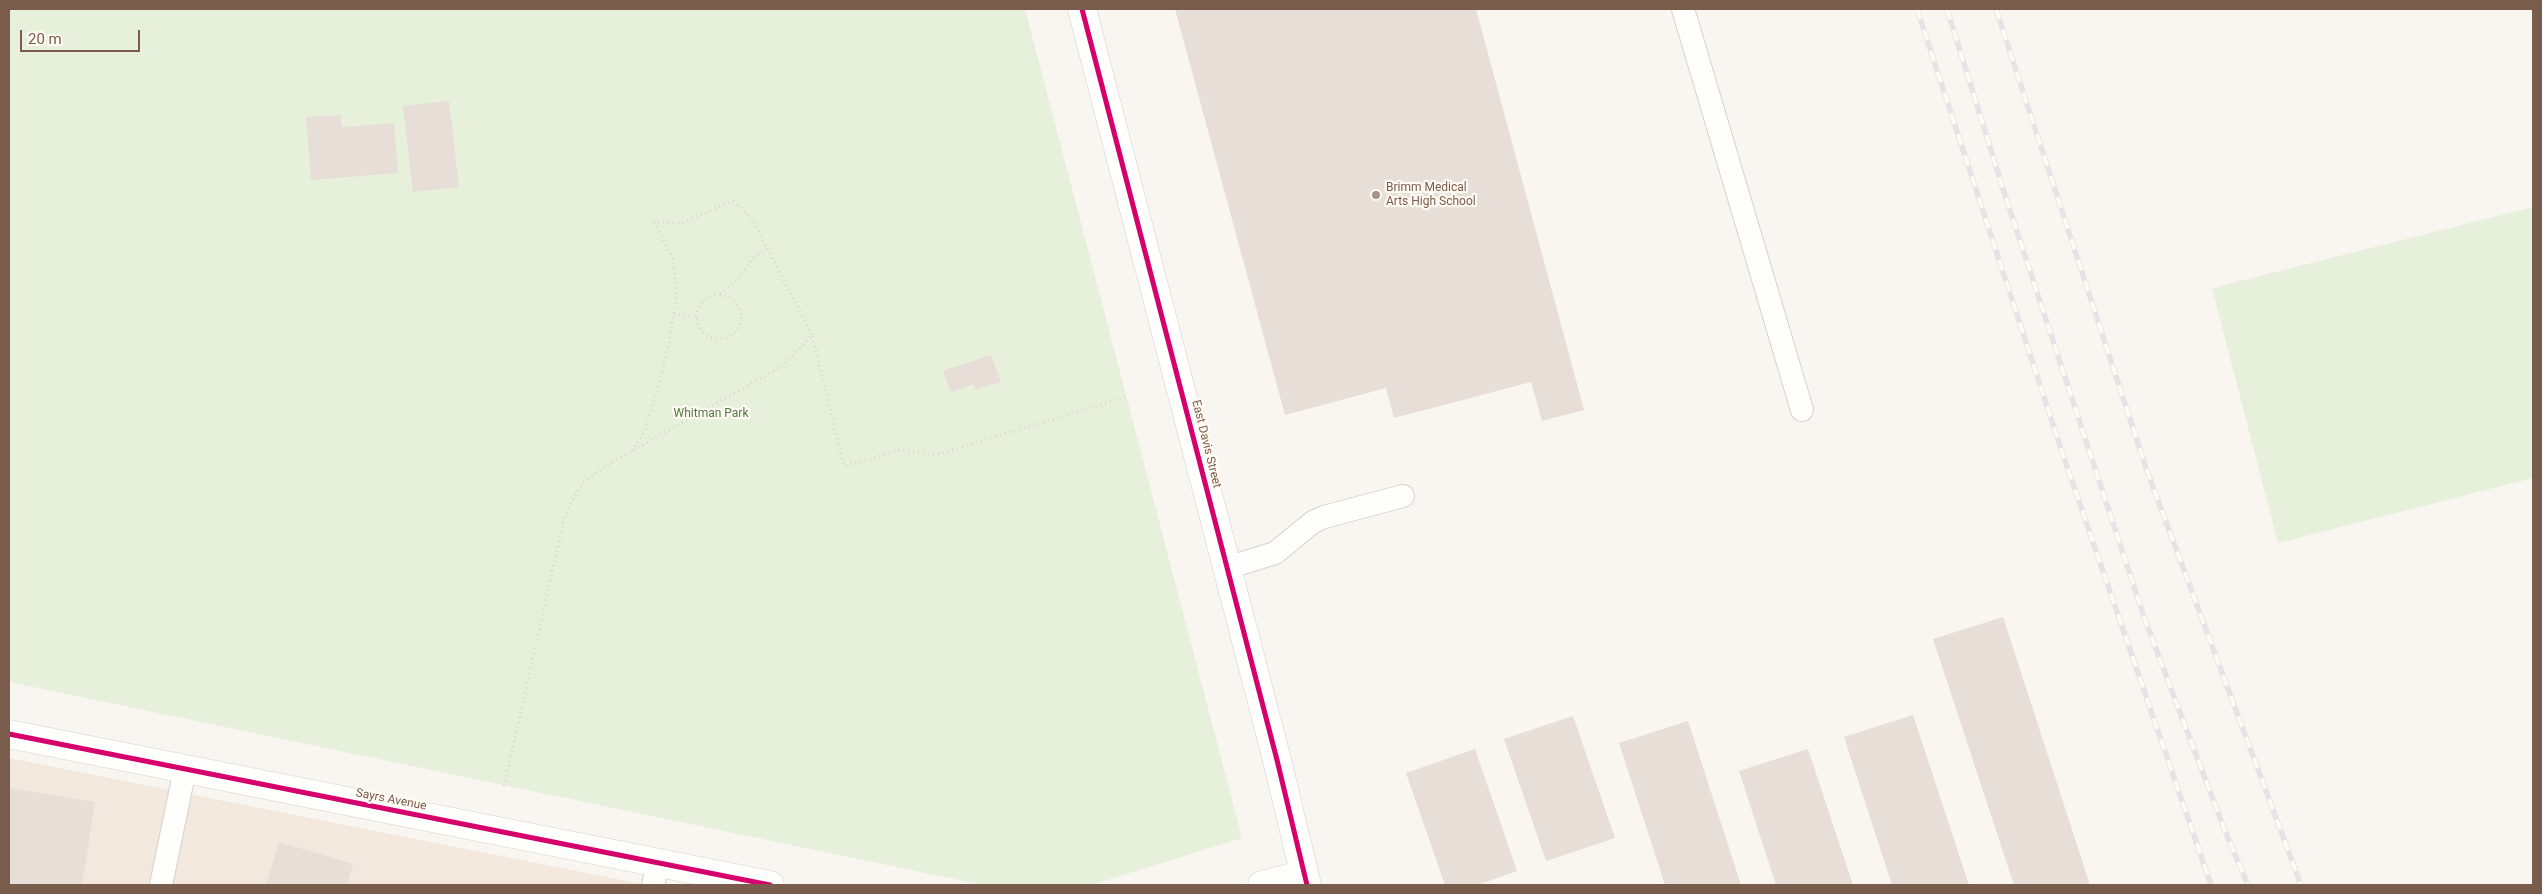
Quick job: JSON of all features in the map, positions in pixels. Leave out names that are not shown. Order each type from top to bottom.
[{"type":"street","name":"East Davis Street","points":[[1082,9],[1227,568],[1305,880]]},
{"type":"street","name":"Sayrs Avenue","points":[[9,734],[185,769],[656,874],[770,885]]},
{"type":"street","points":[[1262,885],[1305,880]]},
{"type":"lane","points":[[1683,9],[1802,410]]},
{"type":"lane","points":[[1227,568],[1276,553],[1313,522],[1324,517],[1403,496]]},
{"type":"lane","points":[[161,885],[185,769]]},
{"type":"path","points":[[632,451],[646,430],[669,344],[677,291],[673,259],[654,222],[681,224],[733,201],[751,217],[812,335],[844,466],[901,450],[935,455],[1130,396]]},
{"type":"path","points":[[719,294],[733,299],[741,312],[741,319],[735,332],[723,339],[708,337],[698,326],[697,316],[700,304],[735,283],[755,256],[767,249]]},
{"type":"path","points":[[674,314],[697,316]]},
{"type":"path","points":[[504,786],[565,515],[574,497],[584,483],[604,467],[784,365],[812,335]]},
{"type":"shaded area","points":[[9,758],[647,885],[9,885]]},
{"type":"green space","name":"Whitman Park","points":[[9,9],[1025,9],[1242,838],[1091,885],[983,885],[9,682]]},
{"type":"green space","points":[[2533,207],[2533,478],[2278,543],[2212,288]]},
{"type":"building","name":"Brimm Medical Arts High School","points":[[1175,9],[1476,9],[1584,410],[1542,421],[1531,382],[1394,418],[1386,388],[1285,415]]},
{"type":"building","points":[[449,101],[459,187],[413,192],[403,106]]},
{"type":"building","points":[[341,115],[342,127],[394,123],[398,173],[311,180],[306,117]]},
{"type":"building","points":[[991,355],[1001,382],[975,390],[974,384],[951,392],[943,371]]},
{"type":"building","points":[[2003,617],[2090,885],[2014,885],[1933,639]]},
{"type":"building","points":[[1913,715],[1969,885],[1892,885],[1844,737]]},
{"type":"building","points":[[1573,716],[1615,838],[1546,861],[1504,739]]},
{"type":"building","points":[[1688,721],[1741,885],[1665,885],[1619,743]]},
{"type":"building","points":[[1475,749],[1517,871],[1477,885],[1445,885],[1406,773]]},
{"type":"building","points":[[1808,749],[1853,885],[1776,885],[1739,771]]},
{"type":"building","points":[[10,788],[95,802],[82,885],[9,885]]},
{"type":"building","points":[[279,842],[353,864],[347,885],[266,885]]},
{"type":"railway","points":[[1917,9],[2061,449],[2211,885]]},
{"type":"railway","points":[[1947,9],[2005,195],[2144,617],[2223,826],[2248,885]]},
{"type":"railway","points":[[1996,9],[2146,468],[2301,885]]},
{"type":"cycle path","points":[[1082,9],[1277,760],[1307,885]]},
{"type":"cycle path","points":[[9,734],[770,885]]},
{"type":"place","name":"Brimm Medical Arts High School","points":[[1376,195]]}]
